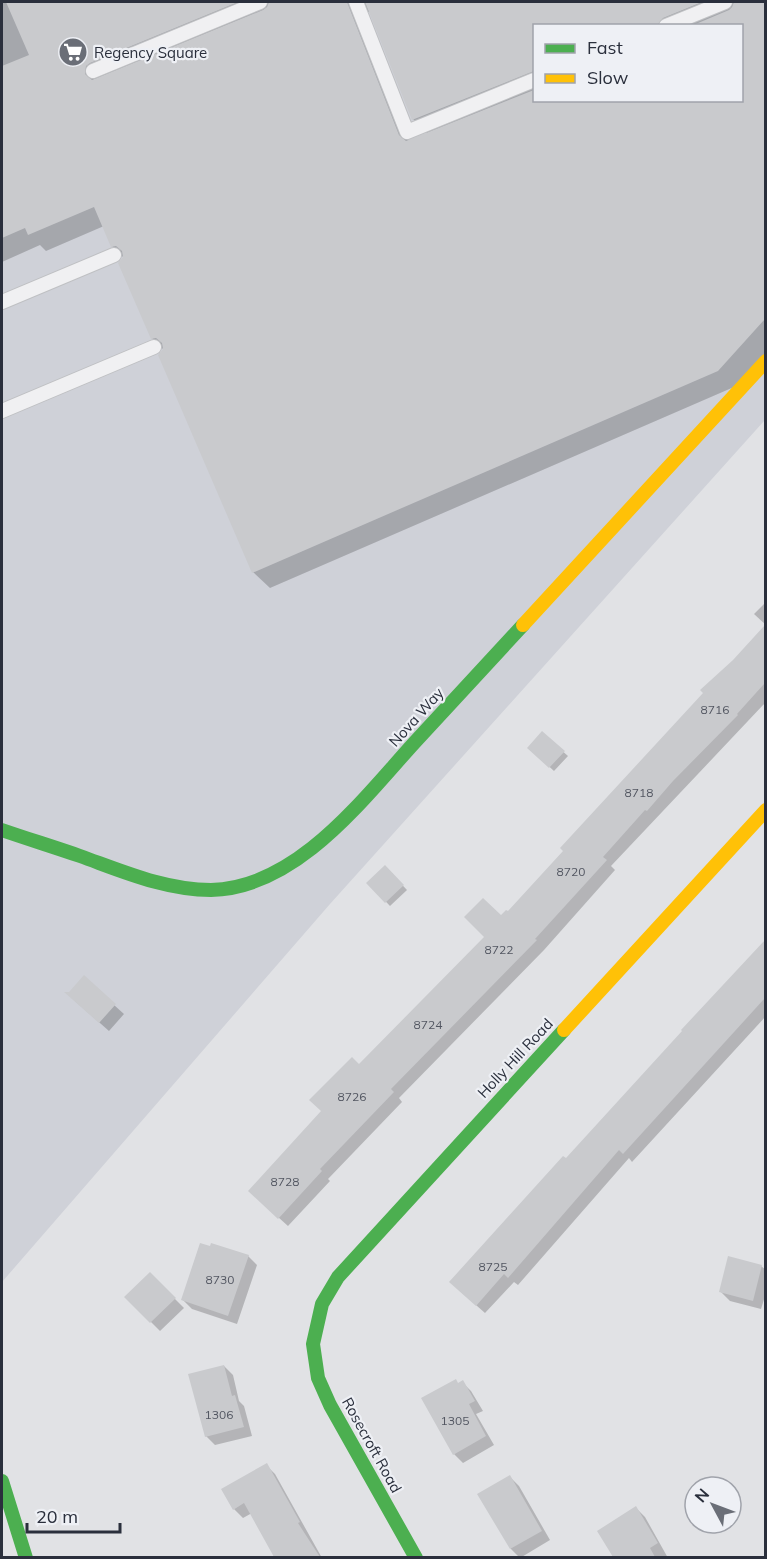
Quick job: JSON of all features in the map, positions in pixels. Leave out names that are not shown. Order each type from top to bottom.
[{"type":"street","name":"Nova Way","points":[[2,830],[141,878],[183,888],[221,889],[255,882],[271,875],[333,830],[355,808],[765,361]]},
{"type":"street","name":"Holly Hill Road","points":[[313,1344],[322,1304],[338,1277],[765,810]]},
{"type":"street","name":"Rosecroft Road","points":[[313,1344],[318,1378],[330,1405],[416,1557]]},
{"type":"street","points":[[2,1481],[26,1557]]},
{"type":"lane","points":[[93,71],[260,2]]},
{"type":"lane","points":[[356,2],[407,132],[533,80]]},
{"type":"lane","points":[[671,24],[724,2]]},
{"type":"lane","points":[[2,302],[114,255]]},
{"type":"lane","points":[[2,411],[154,347]]},
{"type":"shaded area","name":"Regency Square","points":[[2,2],[765,2],[765,420],[330,904],[2,1282]]},
{"type":"building","points":[[6,2],[238,2],[90,63],[86,66],[85,74],[92,80],[263,10],[269,2],[347,2],[399,135],[406,141],[533,90],[533,102],[743,102],[743,24],[696,24],[729,10],[734,2],[765,2],[765,319],[718,371],[252,573],[158,355],[163,349],[162,343],[156,338],[151,339],[118,263],[123,257],[122,251],[116,246],[111,247],[94,207],[28,235],[25,228],[2,238],[2,66],[29,55]]},
{"type":"building","points":[[365,2],[702,2],[663,18],[658,24],[533,24],[533,71],[412,120]]},
{"type":"building","points":[[765,625],[765,683],[738,715],[647,811],[645,810],[603,857],[607,860],[535,939],[537,940],[391,1089],[394,1092],[320,1169],[322,1171],[278,1219],[248,1191],[321,1111],[309,1100],[352,1057],[359,1064],[484,937],[464,917],[483,898],[501,915],[506,910],[508,911],[563,851],[560,848],[703,693],[700,690],[733,660]]},
{"type":"building","points":[[542,731],[565,751],[549,768],[527,748]]},
{"type":"building","points":[[385,865],[404,885],[385,903],[366,883]]},
{"type":"building","points":[[765,940],[765,998],[623,1154],[619,1150],[508,1278],[504,1274],[476,1306],[449,1282]]},
{"type":"building","points":[[84,975],[116,1004],[99,1023],[64,992],[69,992]]},
{"type":"building","points":[[200,1243],[210,1246],[211,1243],[249,1255],[228,1316],[181,1300]]},
{"type":"building","points":[[728,1256],[762,1265],[753,1301],[719,1292]]},
{"type":"building","points":[[150,1272],[176,1298],[150,1323],[124,1297]]},
{"type":"building","points":[[224,1365],[232,1396],[235,1395],[244,1427],[205,1437],[188,1374]]},
{"type":"building","points":[[456,1379],[458,1383],[463,1380],[475,1401],[469,1404],[486,1436],[453,1455],[421,1398]]},
{"type":"building","points":[[267,1463],[300,1522],[298,1523],[320,1557],[274,1557],[244,1503],[233,1510],[221,1489]]},
{"type":"building","points":[[510,1475],[542,1531],[510,1549],[477,1494]]},
{"type":"building","points":[[636,1506],[658,1543],[650,1548],[655,1557],[613,1557],[597,1531]]},
{"type":"traffic: fast","points":[[2,830],[144,879],[177,887],[211,890],[242,885],[272,874],[299,858],[350,814],[523,625]]},
{"type":"traffic: fast","points":[[416,1558],[330,1405],[318,1378],[313,1344],[322,1304],[338,1277],[564,1030]]},
{"type":"traffic: fast","points":[[2,1481],[26,1558]]},
{"type":"traffic: slow","points":[[523,625],[766,361]]},
{"type":"traffic: slow","points":[[564,1030],[766,810]]},
{"type":"place","name":"Regency Square","points":[[73,52]]}]
